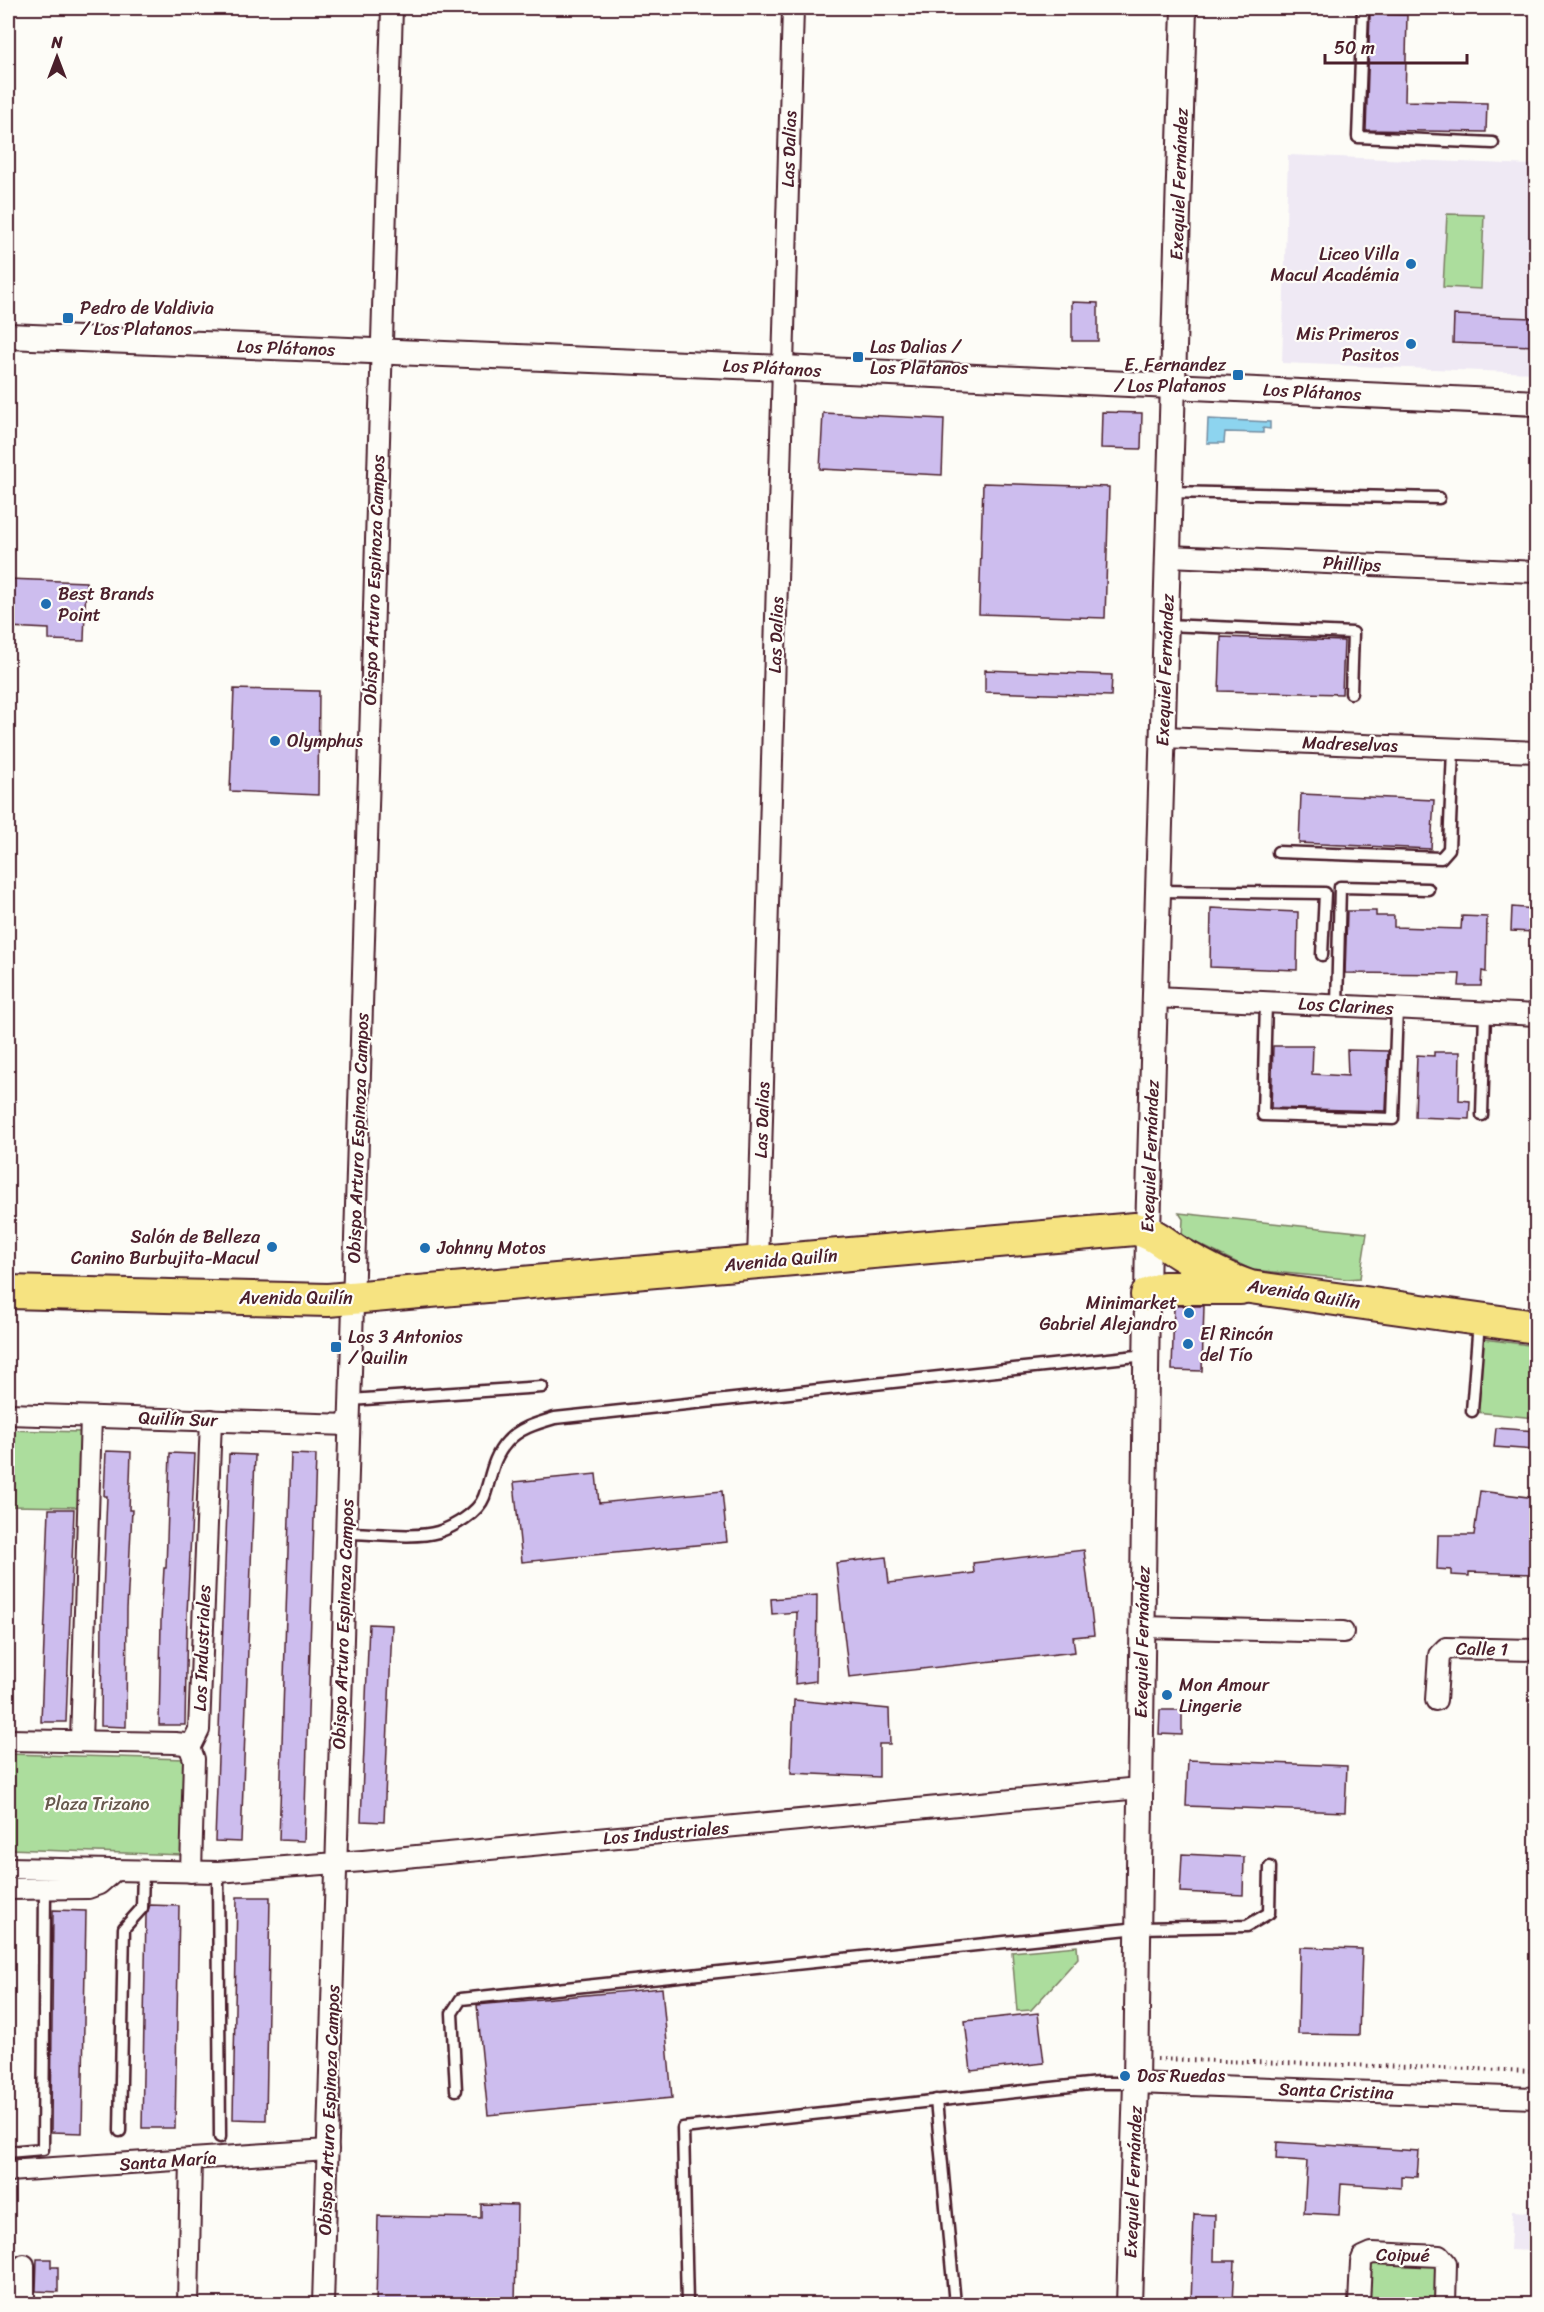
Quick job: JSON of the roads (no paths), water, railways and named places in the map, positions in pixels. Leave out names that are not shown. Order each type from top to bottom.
[{"type":"main road","name":"Avenida Quilín","points":[[8,1292],[306,1300],[353,1298],[1135,1229],[1148,1232],[1199,1265],[1250,1287],[1536,1327]]},
{"type":"main road","points":[[1147,1295],[1164,1288],[1250,1287]]},
{"type":"street","name":"Obispo Arturo Espinoza Campos","points":[[323,2304],[392,8]]},
{"type":"street","name":"Las Dalias","points":[[758,1262],[793,8]]},
{"type":"street","name":"Exequiel Fernández","points":[[1129,2304],[1136,2083],[1148,1232],[1184,8]]},
{"type":"street","name":"Los Plátanos","points":[[8,336],[1173,385],[1536,403]]},
{"type":"street","name":"Phillips","points":[[1168,556],[1536,572]]},
{"type":"street","name":"Madreselvas","points":[[1163,736],[1536,753]]},
{"type":"street","name":"Los Clarines","points":[[1155,997],[1536,1014]]},
{"type":"street","name":"Quilín Sur","points":[[8,1414],[349,1425]]},
{"type":"street","points":[[81,1741],[90,1416]]},
{"type":"street","name":"Los Industriales","points":[[192,1872],[194,1759],[190,1748],[199,1730],[211,1420]]},
{"type":"street","points":[[1142,1627],[1343,1632]]},
{"type":"street","name":"Calle 1","points":[[1437,1700],[1439,1655],[1446,1648],[1536,1650]]},
{"type":"street","points":[[8,1740],[175,1743],[185,1744],[190,1748]]},
{"type":"street","name":"Los Industriales","points":[[8,1868],[218,1872],[1140,1788]]},
{"type":"street","points":[[8,1889],[88,1888],[99,1884],[114,1871]]},
{"type":"street","name":"Santa Cristina","points":[[1136,2083],[1536,2098]]},
{"type":"street","name":"Santa María","points":[[8,2171],[328,2150]]},
{"type":"street","points":[[188,2304],[191,2159]]},
{"type":"street","name":"Coipué","points":[[1359,2304],[1360,2262],[1363,2257],[1372,2253],[1440,2256],[1446,2263],[1445,2304]]},
{"type":"street","points":[[24,2265],[24,2304]]},
{"type":"lane","points":[[1363,8],[1358,136],[1493,143]]},
{"type":"lane","points":[[1170,492],[1439,498]]},
{"type":"lane","points":[[1166,626],[1353,633],[1351,693]]},
{"type":"lane","points":[[1278,852],[1441,858],[1449,849],[1453,749]]},
{"type":"lane","points":[[1337,1005],[1340,887],[1428,889]]},
{"type":"lane","points":[[1158,891],[1325,893],[1322,955]]},
{"type":"lane","points":[[1266,1002],[1263,1115],[1393,1119],[1397,1008]]},
{"type":"lane","points":[[1482,1115],[1485,1012]]},
{"type":"lane","points":[[1472,1411],[1479,1320]]},
{"type":"lane","points":[[346,1533],[436,1533],[453,1526],[474,1510],[483,1499],[495,1458],[508,1440],[526,1428],[555,1418],[1146,1355]]},
{"type":"lane","points":[[350,1400],[542,1387]]},
{"type":"lane","points":[[456,2090],[452,2013],[461,1999],[1138,1928],[1247,1926],[1269,1913],[1270,1867]]},
{"type":"lane","points":[[120,2131],[124,1928],[142,1908],[143,1872]]},
{"type":"lane","points":[[218,1872],[220,2137]]},
{"type":"lane","points":[[8,2152],[43,2149],[45,1890]]},
{"type":"lane","points":[[687,2304],[683,2128],[1098,2083],[1136,2083]]},
{"type":"lane","points":[[936,2100],[955,2304]]},
{"type":"water","points":[[1208,419],[1270,422],[1270,429],[1263,428],[1263,433],[1225,432],[1224,443],[1207,443]]},
{"type":"place","name":"Liceo Villa Macul Académia","points":[[1411,264]]},
{"type":"place","name":"Pedro de Valdivia / Los Platanos","points":[[68,318]]},
{"type":"place","name":"Mis Primeros Pasitos","points":[[1411,344]]},
{"type":"place","name":"Las Dalias / Los Platanos","points":[[858,357]]},
{"type":"place","name":"E. Fernandez / Los Platanos","points":[[1238,375]]},
{"type":"place","name":"Best Brands Point","points":[[46,604]]},
{"type":"place","name":"Olymphus","points":[[275,741]]},
{"type":"place","name":"Salón de Belleza Canino Burbujita-Macul","points":[[272,1247]]},
{"type":"place","name":"Johnny Motos","points":[[425,1248]]},
{"type":"place","name":"Minimarket Gabriel Alejandro","points":[[1189,1313]]},
{"type":"place","name":"El Rincón del Tío","points":[[1188,1344]]},
{"type":"place","name":"Los 3 Antonios / Quilin","points":[[336,1347]]},
{"type":"place","name":"Mon Amour Lingerie","points":[[1167,1695]]},
{"type":"place","name":"Dos Ruedas","points":[[1125,2076]]},
{"type":"park label","name":"Plaza Trizano","points":[[97,1804]]}]
